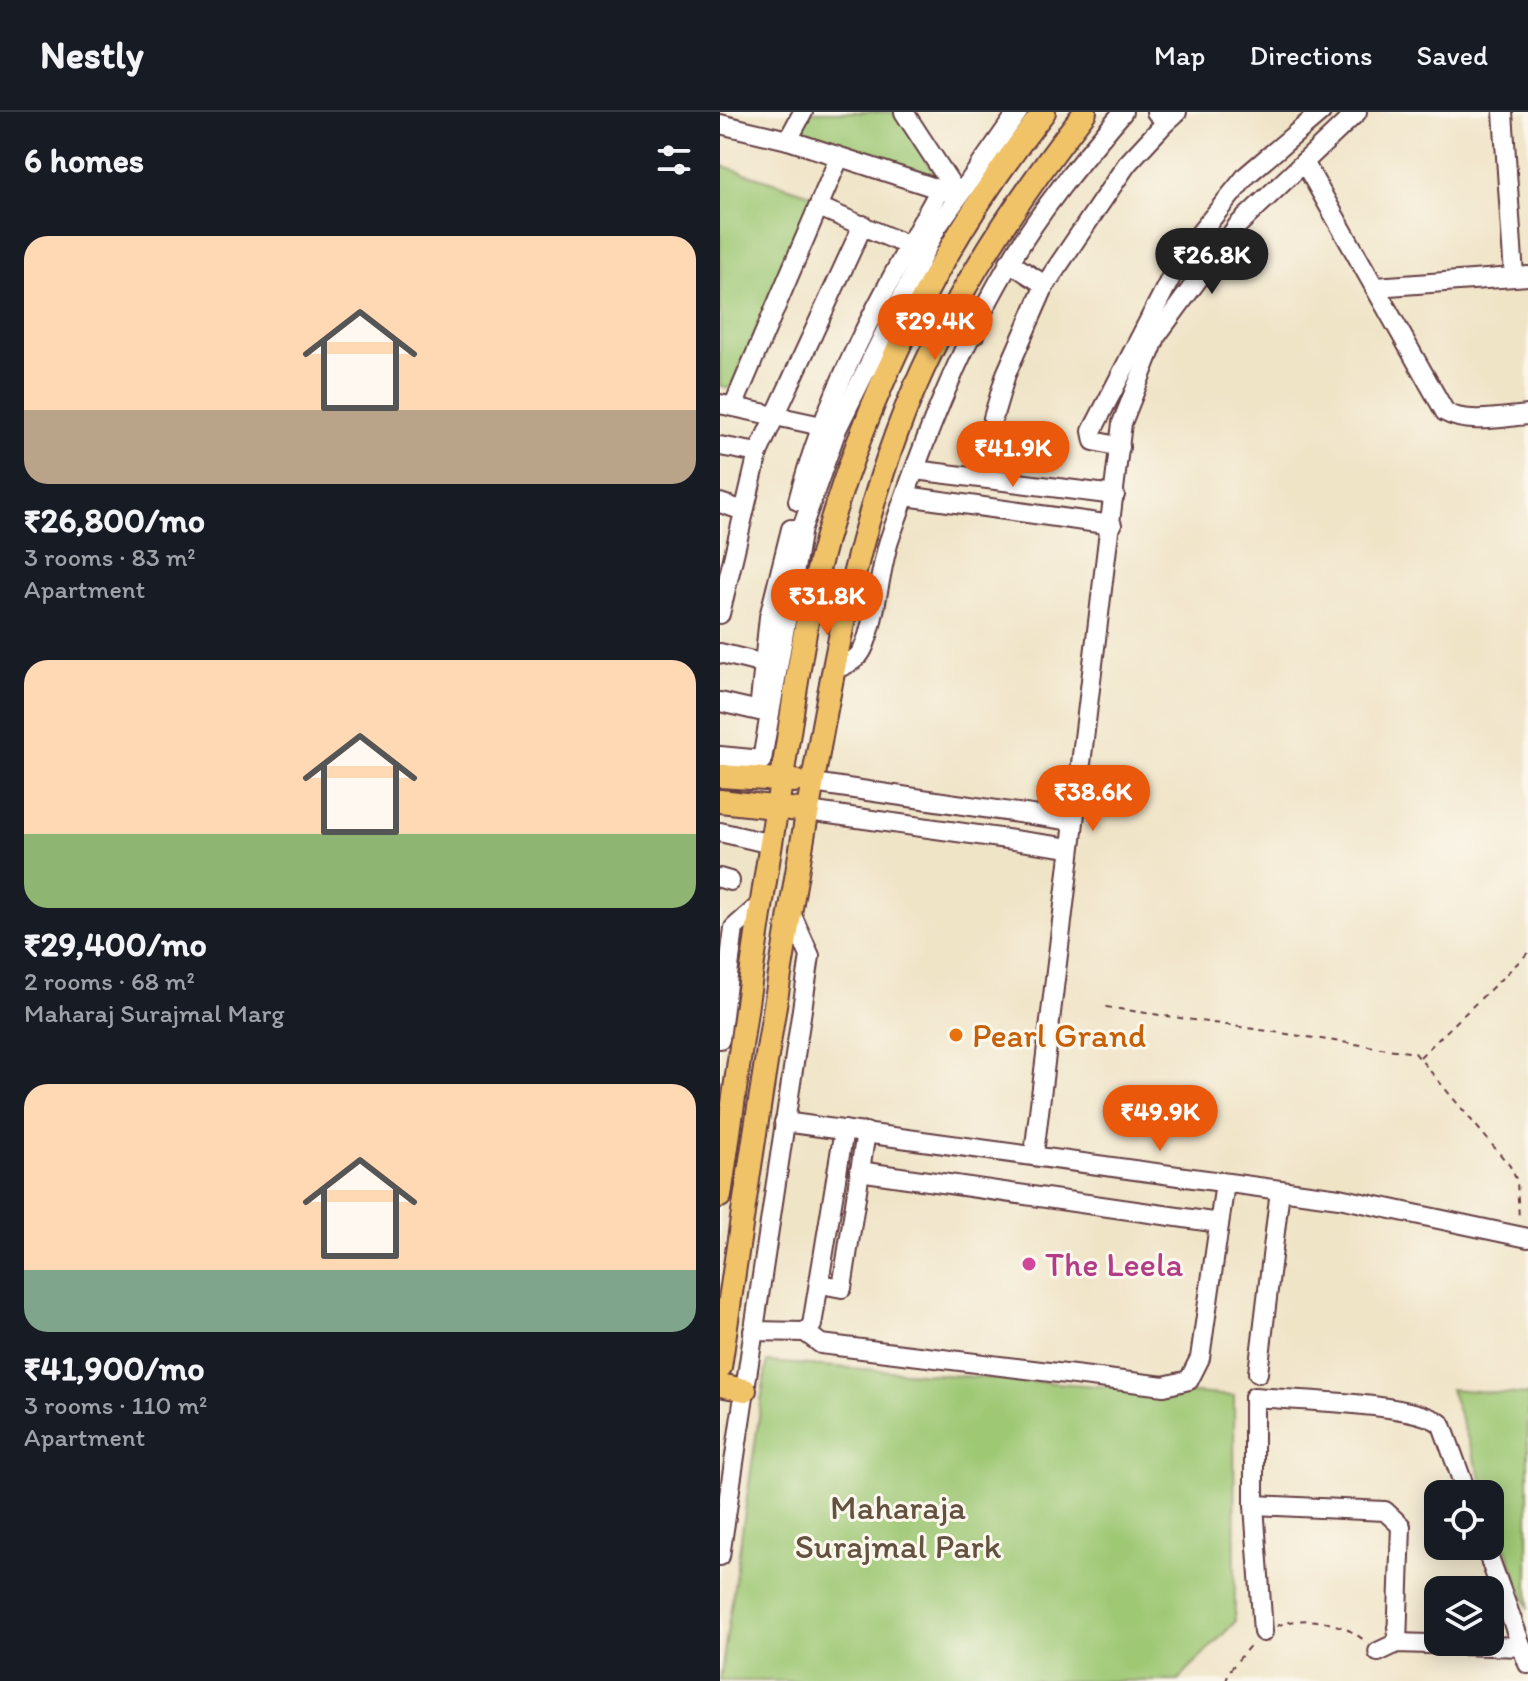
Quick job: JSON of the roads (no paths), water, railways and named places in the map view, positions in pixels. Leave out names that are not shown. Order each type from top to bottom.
[{"type":"main road","points":[[720,1196],[776,806],[810,605],[832,517],[899,343],[934,273],[958,197],[1044,112]]},
{"type":"main road","points":[[720,1367],[790,911],[832,670],[869,513],[898,429],[948,321],[989,246],[1033,179],[1085,112]]},
{"type":"main road","points":[[948,321],[973,333]]},
{"type":"main road","points":[[720,776],[813,783]]},
{"type":"main road","points":[[720,801],[808,811]]},
{"type":"main road","points":[[720,1385],[745,1390]]},
{"type":"street","points":[[788,140],[803,112]]},
{"type":"street","points":[[904,112],[958,197]]},
{"type":"street","points":[[720,756],[762,760],[802,528],[829,428],[923,252],[1018,112]]},
{"type":"street","points":[[832,670],[848,664],[864,647],[889,539],[973,333],[1009,262],[1074,170],[1123,112]]},
{"type":"street","points":[[1120,447],[1094,441],[1092,431],[1183,254],[1247,175],[1321,112]]},
{"type":"street","points":[[1034,1154],[1122,423],[1157,335],[1238,225],[1357,112]]},
{"type":"street","points":[[1375,287],[1521,276],[1503,112]]},
{"type":"street","points":[[993,418],[1006,374],[1045,285],[1127,164],[1166,115]]},
{"type":"street","points":[[720,124],[748,121],[788,140],[958,197]]},
{"type":"street","points":[[839,158],[726,405],[863,433]]},
{"type":"street","points":[[1304,162],[1445,412],[1455,418],[1475,419],[1528,415]]},
{"type":"street","points":[[720,702],[759,711],[780,573],[829,428],[909,246],[958,197]]},
{"type":"street","points":[[819,207],[909,246]]},
{"type":"street","points":[[720,614],[758,453],[863,225]]},
{"type":"street","points":[[1009,262],[1045,285]]},
{"type":"street","points":[[720,446],[758,453]]},
{"type":"street","points":[[915,470],[1115,495]]},
{"type":"street","points":[[906,496],[1112,525]]},
{"type":"street","points":[[720,503],[744,511]]},
{"type":"street","points":[[720,653],[764,664]]},
{"type":"street","points":[[813,783],[1073,821]]},
{"type":"street","points":[[808,811],[1070,848]]},
{"type":"street","points":[[720,832],[771,844]]},
{"type":"street","points":[[720,1039],[734,928],[762,903]]},
{"type":"street","points":[[720,1556],[810,956],[790,911]]},
{"type":"street","points":[[784,1122],[1339,1198],[1523,1237]]},
{"type":"street","points":[[805,1332],[812,1325],[821,1284],[844,1130]]},
{"type":"street","points":[[821,1284],[842,1288],[866,1132]]},
{"type":"street","points":[[859,1171],[1219,1223]]},
{"type":"street","points":[[753,1331],[805,1332],[821,1344],[1164,1386],[1189,1380],[1200,1358],[1225,1183]]},
{"type":"street","points":[[1258,1373],[1280,1190]]},
{"type":"street","points":[[1263,1632],[1254,1505],[1254,1397],[1405,1410],[1434,1417],[1442,1425],[1462,1480]]},
{"type":"street","points":[[1254,1505],[1385,1511],[1395,1517],[1401,1526],[1397,1643]]},
{"type":"street","points":[[1378,1652],[1397,1643],[1525,1655],[1490,1560]]},
{"type":"place","name":"Pearl Grand","points":[[956,1035]]},
{"type":"place","name":"The Leela","points":[[1029,1264]]},
{"type":"park label","name":"Maharaja Surajmal Park","points":[[898,1526]]}]
